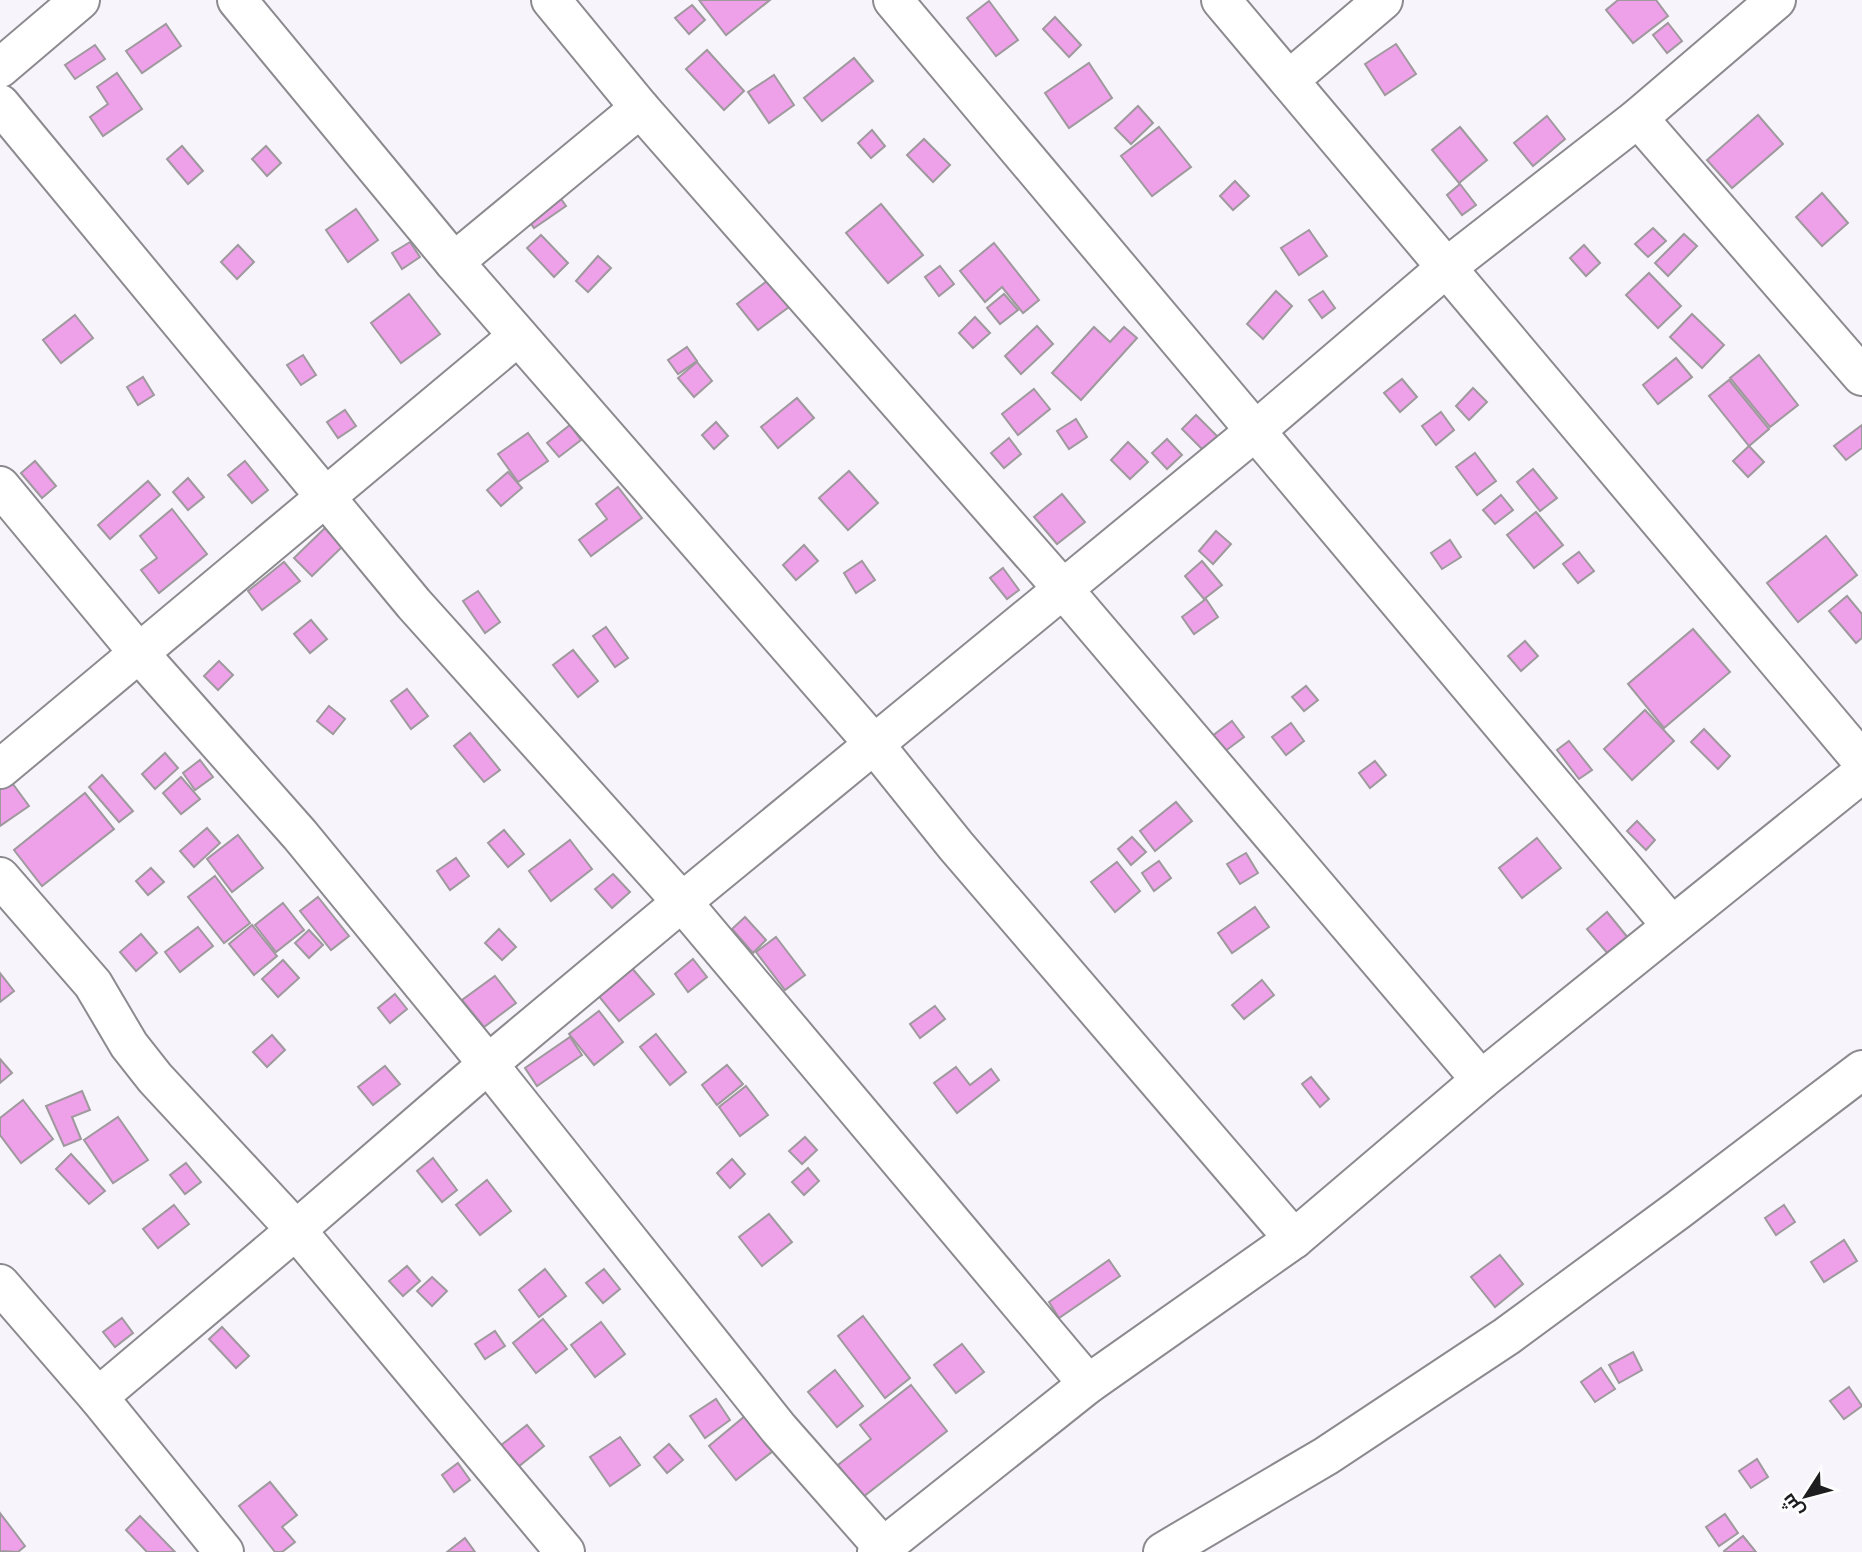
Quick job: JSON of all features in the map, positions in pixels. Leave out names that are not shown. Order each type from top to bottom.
[{"type":"street","points":[[0,68],[80,0]]},
{"type":"street","points":[[237,0],[454,262],[874,744],[956,846],[1294,1239]]},
{"type":"street","points":[[551,0],[640,108],[1063,589],[1482,1080]]},
{"type":"street","points":[[893,0],[1671,925]]},
{"type":"street","points":[[1221,0],[1862,761]]},
{"type":"street","points":[[1289,80],[1382,0]]},
{"type":"street","points":[[99,1397],[682,902],[1254,432],[1447,267],[1638,118],[1776,0]]},
{"type":"street","points":[[0,104],[414,604],[682,902],[1088,1384]]},
{"type":"street","points":[[454,262],[640,108]]},
{"type":"street","points":[[1638,118],[1862,376]]},
{"type":"street","points":[[0,769],[518,336]]},
{"type":"street","points":[[0,486],[138,652],[300,835],[488,1064],[779,1429],[880,1550],[1088,1384],[1294,1239],[1482,1080],[1862,773]]},
{"type":"street","points":[[0,877],[93,984],[129,1045],[155,1078],[296,1230],[565,1552]]},
{"type":"street","points":[[1163,1552],[1326,1456],[1507,1336],[1862,1070]]},
{"type":"street","points":[[0,1284],[99,1397],[207,1547]]},
{"type":"building","points":[[699,0],[770,0],[726,35]]},
{"type":"building","points":[[1618,0],[1656,0],[1668,16],[1633,43],[1606,10]]},
{"type":"building","points":[[989,1],[1018,40],[996,56],[967,18]]},
{"type":"building","points":[[692,5],[705,20],[689,34],[675,18]]},
{"type":"building","points":[[1055,17],[1081,45],[1069,57],[1043,29]]},
{"type":"building","points":[[1668,23],[1682,41],[1667,53],[1653,35]]},
{"type":"building","points":[[166,24],[181,46],[142,73],[126,51]]},
{"type":"building","points":[[1396,44],[1416,74],[1385,95],[1365,64]]},
{"type":"building","points":[[95,45],[105,59],[75,79],[65,65]]},
{"type":"building","points":[[707,50],[744,91],[724,110],[686,69]]},
{"type":"building","points":[[854,58],[873,81],[822,121],[804,98]]},
{"type":"building","points":[[1089,63],[1112,98],[1069,128],[1045,93]]},
{"type":"building","points":[[117,73],[142,109],[103,136],[90,117],[108,104],[97,87]]},
{"type":"building","points":[[774,75],[794,105],[769,123],[748,92]]},
{"type":"building","points":[[1138,106],[1153,123],[1131,144],[1115,128]]},
{"type":"building","points":[[1758,115],[1783,144],[1732,188],[1707,160]]},
{"type":"building","points":[[1547,116],[1565,139],[1533,166],[1514,143]]},
{"type":"building","points":[[1159,127],[1191,167],[1152,196],[1121,156]]},
{"type":"building","points":[[1460,127],[1487,160],[1459,183],[1432,150]]},
{"type":"building","points":[[872,130],[885,146],[871,158],[858,143]]},
{"type":"building","points":[[924,139],[950,165],[933,182],[907,155]]},
{"type":"building","points":[[182,146],[203,171],[188,184],[167,159]]},
{"type":"building","points":[[266,146],[281,163],[267,176],[252,159]]},
{"type":"building","points":[[1235,181],[1249,196],[1233,210],[1220,196]]},
{"type":"building","points":[[1460,184],[1476,205],[1462,215],[1447,195]]},
{"type":"building","points":[[554,189],[566,206],[534,228],[522,211]]},
{"type":"building","points":[[1822,193],[1848,223],[1822,246],[1796,217]]},
{"type":"building","points":[[881,204],[923,255],[888,283],[846,233]]},
{"type":"building","points":[[356,209],[378,240],[348,262],[326,230]]},
{"type":"building","points":[[1653,228],[1666,241],[1648,257],[1635,244]]},
{"type":"building","points":[[1309,230],[1327,256],[1299,275],[1281,248]]},
{"type":"building","points":[[1684,234],[1697,246],[1668,276],[1655,263]]},
{"type":"building","points":[[541,235],[568,263],[554,277],[527,248]]},
{"type":"building","points":[[410,242],[420,257],[402,269],[392,253]]},
{"type":"building","points":[[994,243],[1039,300],[1023,313],[1002,287],[985,302],[960,271]]},
{"type":"building","points":[[238,245],[254,262],[237,279],[221,262]]},
{"type":"building","points":[[1584,245],[1600,263],[1586,276],[1570,258]]},
{"type":"building","points":[[598,256],[611,268],[588,292],[576,281]]},
{"type":"building","points":[[940,266],[954,284],[939,296],[925,277]]},
{"type":"building","points":[[1649,273],[1681,306],[1658,328],[1626,295]]},
{"type":"building","points":[[772,277],[793,304],[758,330],[737,304]]},
{"type":"building","points":[[1276,291],[1292,306],[1263,339],[1247,324]]},
{"type":"building","points":[[1323,291],[1335,308],[1322,318],[1309,300]]},
{"type":"building","points":[[409,294],[440,334],[401,363],[371,323]]},
{"type":"building","points":[[1004,294],[1018,310],[1000,324],[987,308]]},
{"type":"building","points":[[1692,314],[1724,345],[1702,368],[1670,337]]},
{"type":"building","points":[[75,315],[93,338],[61,363],[43,340]]},
{"type":"building","points":[[975,317],[990,333],[973,348],[959,333]]},
{"type":"building","points":[[1037,326],[1053,344],[1021,374],[1005,356]]},
{"type":"building","points":[[1094,327],[1110,342],[1124,327],[1137,338],[1081,400],[1052,373]]},
{"type":"building","points":[[687,347],[697,361],[678,374],[668,360]]},
{"type":"building","points":[[303,355],[316,375],[301,385],[287,365]]},
{"type":"building","points":[[1759,355],[1798,405],[1770,427],[1730,378]]},
{"type":"building","points":[[1676,358],[1692,377],[1658,404],[1643,385]]},
{"type":"building","points":[[697,362],[712,381],[694,397],[678,378]]},
{"type":"building","points":[[143,377],[154,395],[138,405],[127,387]]},
{"type":"building","points":[[1402,379],[1417,397],[1400,412],[1384,393]]},
{"type":"building","points":[[1729,380],[1769,429],[1749,446],[1709,396]]},
{"type":"building","points":[[1473,388],[1487,402],[1469,420],[1456,406]]},
{"type":"building","points":[[1034,389],[1050,409],[1018,435],[1002,414]]},
{"type":"building","points":[[797,398],[814,418],[778,448],[761,427]]},
{"type":"building","points":[[345,410],[356,426],[338,438],[327,422]]},
{"type":"building","points":[[1441,412],[1454,430],[1436,445],[1422,426]]},
{"type":"building","points":[[1196,415],[1219,438],[1205,452],[1182,429]]},
{"type":"building","points":[[1076,419],[1087,437],[1069,449],[1057,431]]},
{"type":"building","points":[[716,422],[728,436],[714,449],[702,435]]},
{"type":"building","points":[[570,425],[581,440],[559,457],[547,443]]},
{"type":"building","points":[[1862,425],[1862,448],[1846,460],[1834,446]]},
{"type":"building","points":[[528,433],[548,461],[518,482],[498,454]]},
{"type":"building","points":[[1009,438],[1021,454],[1004,468],[991,453]]},
{"type":"building","points":[[1167,439],[1182,455],[1167,469],[1152,453]]},
{"type":"building","points":[[1128,442],[1148,462],[1130,479],[1111,460]]},
{"type":"building","points":[[1749,446],[1764,462],[1748,477],[1733,461]]},
{"type":"building","points":[[1475,453],[1496,481],[1477,495],[1456,467]]},
{"type":"building","points":[[35,461],[56,486],[42,498],[21,473]]},
{"type":"building","points":[[245,461],[268,490],[252,503],[228,475]]},
{"type":"building","points":[[1533,469],[1557,498],[1540,511],[1517,482]]},
{"type":"building","points":[[849,471],[878,503],[848,530],[819,498]]},
{"type":"building","points":[[508,472],[522,488],[501,506],[487,490]]},
{"type":"building","points":[[188,478],[204,497],[188,510],[173,492]]},
{"type":"building","points":[[148,481],[160,495],[110,539],[98,525]]},
{"type":"building","points":[[618,487],[642,518],[591,556],[579,540],[607,519],[596,504]]},
{"type":"building","points":[[1062,494],[1085,522],[1057,544],[1034,517]]},
{"type":"building","points":[[1501,495],[1513,510],[1495,524],[1483,510]]},
{"type":"building","points":[[172,509],[207,554],[159,593],[141,570],[157,558],[140,536]]},
{"type":"building","points":[[1536,512],[1563,545],[1534,568],[1507,535]]},
{"type":"building","points":[[325,528],[342,547],[312,576],[294,558]]},
{"type":"building","points":[[1216,531],[1231,544],[1213,564],[1199,551]]},
{"type":"building","points":[[1826,536],[1857,575],[1798,622],[1767,583]]},
{"type":"building","points":[[1450,540],[1461,557],[1442,569],[1431,553]]},
{"type":"building","points":[[804,545],[818,561],[796,580],[783,565]]},
{"type":"building","points":[[1579,552],[1594,571],[1578,583],[1563,564]]},
{"type":"building","points":[[862,561],[875,580],[856,593],[844,573]]},
{"type":"building","points":[[1202,561],[1222,585],[1204,599],[1185,576]]},
{"type":"building","points":[[284,562],[300,581],[262,610],[248,591]]},
{"type":"building","points":[[1003,568],[1019,590],[1007,599],[990,578]]},
{"type":"building","points":[[478,591],[500,622],[485,633],[463,601]]},
{"type":"building","points":[[1847,596],[1862,614],[1862,638],[1856,643],[1829,611]]},
{"type":"building","points":[[1206,599],[1218,617],[1194,634],[1182,617]]},
{"type":"building","points":[[311,620],[327,639],[310,653],[294,634]]},
{"type":"building","points":[[606,627],[628,658],[615,667],[593,636]]},
{"type":"building","points":[[1693,629],[1730,672],[1664,728],[1628,684]]},
{"type":"building","points":[[1525,641],[1538,656],[1521,671],[1508,656]]},
{"type":"building","points":[[573,650],[598,681],[578,697],[553,665]]},
{"type":"building","points":[[219,661],[233,675],[218,690],[204,676]]},
{"type":"building","points":[[1306,686],[1318,700],[1304,711],[1292,697]]},
{"type":"building","points":[[407,689],[428,716],[411,729],[391,701]]},
{"type":"building","points":[[329,706],[345,719],[333,734],[317,721]]},
{"type":"building","points":[[1645,710],[1674,741],[1632,780],[1604,749]]},
{"type":"building","points":[[1232,721],[1244,737],[1224,752],[1211,737]]},
{"type":"building","points":[[1291,723],[1304,741],[1286,755],[1272,737]]},
{"type":"building","points":[[1704,729],[1730,756],[1718,769],[1691,742]]},
{"type":"building","points":[[470,733],[500,770],[484,782],[454,746]]},
{"type":"building","points":[[1569,741],[1592,770],[1579,779],[1557,750]]},
{"type":"building","points":[[165,753],[178,768],[155,789],[142,774]]},
{"type":"building","points":[[200,760],[213,777],[195,790],[183,773]]},
{"type":"building","points":[[1375,761],[1386,775],[1370,788],[1359,773]]},
{"type":"building","points":[[102,775],[133,811],[119,822],[89,787]]},
{"type":"building","points":[[181,777],[200,799],[181,814],[163,793]]},
{"type":"building","points":[[10,780],[29,806],[0,826],[0,787]]},
{"type":"building","points":[[85,793],[114,829],[42,886],[14,850]]},
{"type":"building","points":[[1176,802],[1192,821],[1155,851],[1140,831]]},
{"type":"building","points":[[1637,821],[1655,840],[1646,850],[1627,831]]},
{"type":"building","points":[[207,828],[220,843],[194,867],[180,851]]},
{"type":"building","points":[[504,830],[524,854],[508,867],[488,843]]},
{"type":"building","points":[[238,835],[263,868],[232,892],[207,859]]},
{"type":"building","points":[[1132,837],[1146,852],[1131,865],[1118,849]]},
{"type":"building","points":[[1537,838],[1561,868],[1522,898],[1499,868]]},
{"type":"building","points":[[570,840],[592,869],[551,901],[529,871]]},
{"type":"building","points":[[1246,853],[1258,873],[1240,884],[1227,864]]},
{"type":"building","points":[[456,858],[469,876],[450,890],[437,871]]},
{"type":"building","points":[[1159,861],[1171,878],[1154,891],[1142,873]]},
{"type":"building","points":[[1117,862],[1140,891],[1115,912],[1091,882]]},
{"type":"building","points":[[151,868],[164,882],[148,895],[136,881]]},
{"type":"building","points":[[613,874],[630,892],[612,908],[595,889]]},
{"type":"building","points":[[215,876],[250,923],[224,943],[188,897]]},
{"type":"building","points":[[318,897],[349,936],[331,950],[300,911]]},
{"type":"building","points":[[283,903],[304,930],[276,952],[255,925]]},
{"type":"building","points":[[1255,907],[1269,927],[1232,953],[1218,933]]},
{"type":"building","points":[[1607,912],[1633,944],[1614,961],[1587,929]]},
{"type":"building","points":[[745,917],[766,940],[753,953],[732,929]]},
{"type":"building","points":[[252,925],[277,956],[254,975],[229,944]]},
{"type":"building","points":[[198,927],[213,946],[180,972],[165,952]]},
{"type":"building","points":[[499,929],[516,947],[502,960],[485,943]]},
{"type":"building","points":[[309,930],[323,945],[309,958],[295,943]]},
{"type":"building","points":[[141,934],[157,953],[136,971],[120,952]]},
{"type":"building","points":[[776,937],[805,975],[785,990],[756,952]]},
{"type":"building","points":[[693,959],[707,977],[688,992],[675,974]]},
{"type":"building","points":[[283,960],[299,978],[278,997],[262,979]]},
{"type":"building","points":[[631,967],[654,994],[619,1021],[597,994]]},
{"type":"building","points":[[0,973],[14,991],[0,1002]]},
{"type":"building","points":[[495,976],[516,1003],[484,1027],[462,1000]]},
{"type":"building","points":[[1262,980],[1274,995],[1244,1019],[1232,1005]]},
{"type":"building","points":[[395,994],[407,1009],[390,1023],[378,1008]]},
{"type":"building","points":[[935,1006],[945,1019],[920,1038],[910,1024]]},
{"type":"building","points":[[599,1011],[623,1042],[594,1065],[569,1034]]},
{"type":"building","points":[[656,1034],[686,1072],[670,1085],[640,1047]]},
{"type":"building","points":[[272,1035],[285,1050],[267,1067],[253,1052]]},
{"type":"building","points":[[570,1037],[582,1055],[537,1086],[525,1068]]},
{"type":"building","points":[[0,1059],[12,1073],[0,1083]]},
{"type":"building","points":[[727,1065],[743,1084],[717,1105],[702,1085]]},
{"type":"building","points":[[385,1066],[400,1084],[373,1105],[358,1087]]},
{"type":"building","points":[[956,1067],[970,1085],[991,1069],[999,1080],[957,1113],[934,1083]]},
{"type":"building","points":[[1311,1077],[1329,1099],[1320,1107],[1302,1084]]},
{"type":"building","points":[[746,1086],[768,1115],[740,1136],[719,1107]]},
{"type":"building","points":[[82,1091],[90,1110],[72,1117],[81,1139],[64,1146],[46,1106]]},
{"type":"building","points":[[23,1100],[53,1139],[21,1163],[0,1135],[0,1118]]},
{"type":"building","points":[[118,1117],[148,1160],[113,1183],[84,1140]]},
{"type":"building","points":[[805,1137],[817,1150],[802,1164],[789,1151]]},
{"type":"building","points":[[71,1154],[105,1191],[89,1204],[56,1169]]},
{"type":"building","points":[[433,1158],[457,1190],[442,1202],[417,1171]]},
{"type":"building","points":[[732,1159],[745,1174],[730,1188],[717,1173]]},
{"type":"building","points":[[186,1163],[201,1182],[185,1194],[170,1175]]},
{"type":"building","points":[[808,1168],[819,1181],[804,1195],[792,1182]]},
{"type":"building","points":[[487,1180],[511,1211],[480,1235],[456,1205]]},
{"type":"building","points":[[174,1205],[189,1224],[158,1248],[143,1229]]},
{"type":"building","points":[[1784,1205],[1795,1222],[1776,1235],[1765,1218]]},
{"type":"building","points":[[769,1214],[792,1242],[762,1266],[739,1237]]},
{"type":"building","points":[[1844,1240],[1857,1261],[1824,1282],[1811,1262]]},
{"type":"building","points":[[1500,1255],[1523,1284],[1495,1307],[1471,1277]]},
{"type":"building","points":[[1109,1260],[1120,1276],[1059,1318],[1049,1302]]},
{"type":"building","points":[[407,1266],[420,1281],[403,1296],[389,1281]]},
{"type":"building","points":[[545,1269],[566,1296],[539,1317],[519,1290]]},
{"type":"building","points":[[604,1269],[620,1289],[603,1303],[586,1283]]},
{"type":"building","points":[[432,1277],[447,1291],[432,1306],[417,1291]]},
{"type":"building","points":[[863,1316],[910,1378],[885,1398],[838,1336]]},
{"type":"building","points":[[122,1318],[133,1333],[115,1347],[103,1332]]},
{"type":"building","points":[[543,1319],[567,1349],[536,1373],[513,1343]]},
{"type":"building","points":[[601,1322],[625,1354],[595,1377],[571,1345]]},
{"type":"building","points":[[222,1327],[249,1356],[236,1368],[209,1339]]},
{"type":"building","points":[[495,1331],[505,1346],[485,1359],[475,1344]]},
{"type":"building","points":[[962,1344],[984,1372],[956,1393],[934,1365]]},
{"type":"building","points":[[1633,1352],[1642,1370],[1619,1383],[1609,1365]]},
{"type":"building","points":[[1601,1368],[1615,1389],[1595,1402],[1581,1382]]},
{"type":"building","points":[[835,1370],[863,1406],[837,1427],[808,1392]]},
{"type":"building","points":[[911,1385],[947,1431],[863,1497],[838,1465],[871,1439],[860,1425]]},
{"type":"building","points":[[1849,1387],[1862,1406],[1844,1419],[1830,1401]]},
{"type":"building","points":[[716,1399],[730,1420],[705,1438],[690,1416]]},
{"type":"building","points":[[745,1416],[773,1451],[736,1480],[709,1446]]},
{"type":"building","points":[[527,1425],[544,1446],[513,1471],[496,1449]]},
{"type":"building","points":[[620,1437],[640,1465],[610,1486],[590,1457]]},
{"type":"building","points":[[669,1444],[683,1460],[667,1473],[654,1457]]},
{"type":"building","points":[[1757,1459],[1768,1477],[1751,1488],[1739,1471]]},
{"type":"building","points":[[458,1463],[470,1480],[454,1492],[442,1475]]},
{"type":"building","points":[[270,1482],[297,1515],[282,1527],[295,1542],[282,1552],[275,1552],[239,1506]]},
{"type":"building","points":[[0,1513],[25,1546],[18,1552],[0,1551]]},
{"type":"building","points":[[1725,1514],[1738,1533],[1719,1546],[1706,1527]]},
{"type":"building","points":[[140,1516],[175,1552],[147,1552],[126,1530]]},
{"type":"building","points":[[1743,1536],[1756,1552],[1724,1551]]},
{"type":"building","points":[[465,1538],[475,1552],[447,1552]]}]
